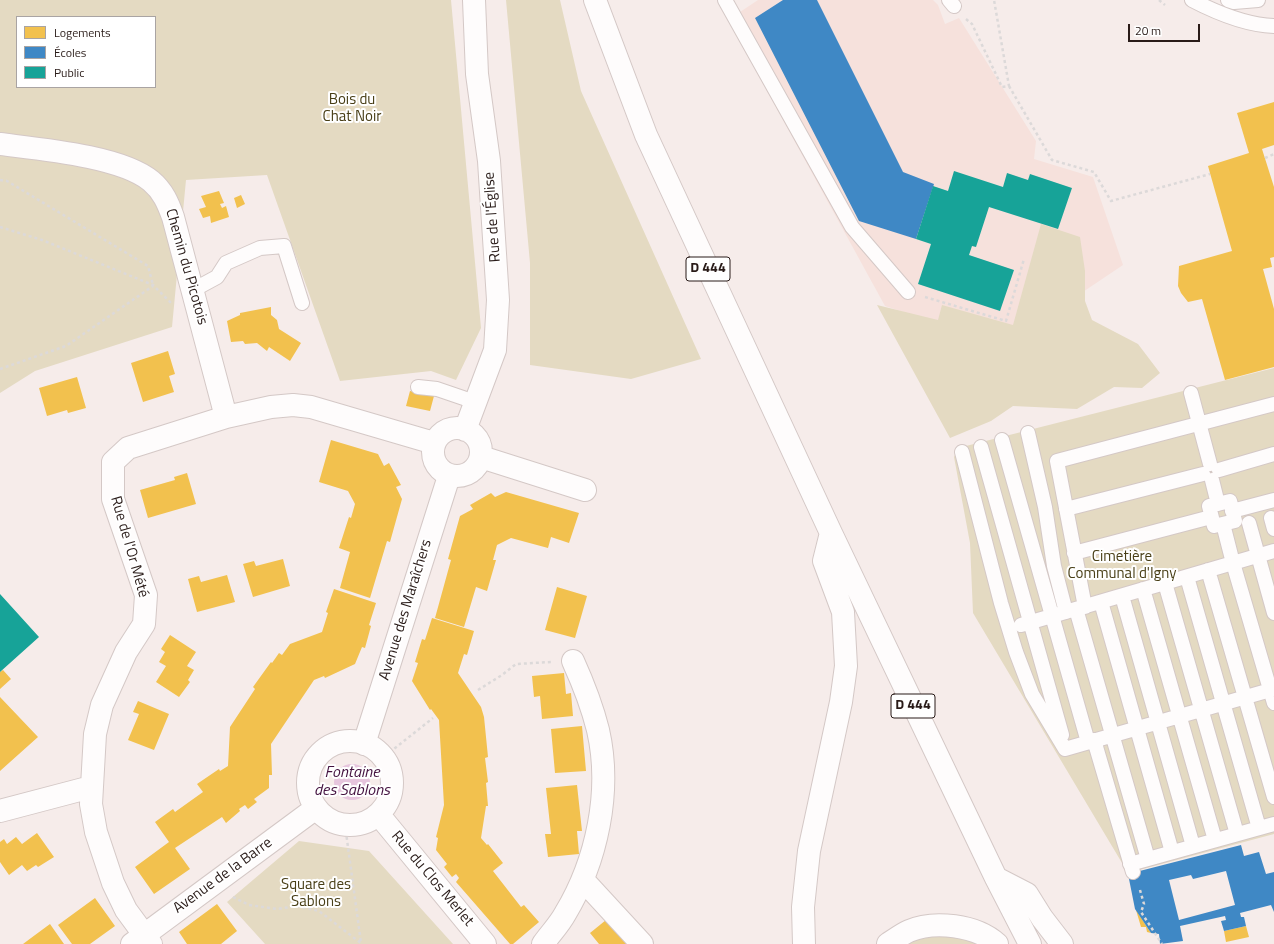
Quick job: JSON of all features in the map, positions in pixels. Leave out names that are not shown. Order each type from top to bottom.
[{"type":"street","name":"Rue de l'Église","points":[[465,430],[495,350],[498,300],[489,161],[477,74],[474,0]]},
{"type":"street","name":"D 444","points":[[596,0],[646,135],[831,533],[996,878],[1030,944]]},
{"type":"street","name":"Chemin du Picotois","points":[[0,144],[90,158],[136,172],[151,181],[165,196],[173,217],[226,417]]},
{"type":"street","name":"Rue de l'Or Mété","points":[[142,941],[113,883],[96,832],[91,804],[95,734],[102,705],[126,652],[144,624],[146,595],[113,500],[113,462],[128,448],[226,417],[270,407],[293,405],[312,407],[434,443]]},
{"type":"street","points":[[458,428],[465,430],[475,436],[480,444],[479,463],[474,470],[466,476],[448,476],[438,469],[434,461],[432,452],[434,443],[440,434],[448,429],[458,428]]},
{"type":"street","points":[[480,457],[585,490]]},
{"type":"street","name":"Avenue des Maraîchers","points":[[364,744],[448,476]]},
{"type":"street","points":[[804,944],[802,907],[809,851],[841,702],[846,666],[843,612],[824,561],[831,533]]},
{"type":"street","points":[[543,944],[565,915],[583,880],[595,844],[602,808],[603,770],[598,731],[588,695],[574,661]]},
{"type":"street","points":[[351,741],[364,744],[375,749],[383,757],[389,768],[392,780],[389,799],[379,815],[357,825],[345,825],[334,822],[316,808],[310,796],[308,783],[310,770],[316,758],[326,749],[338,743],[351,741]]},
{"type":"street","points":[[0,811],[91,787]]},
{"type":"street","name":"Avenue de la Barre","points":[[142,941],[202,891],[316,808]]},
{"type":"street","name":"Rue du Clos Merlet","points":[[379,815],[485,944]]},
{"type":"street","points":[[996,878],[1027,894],[1062,944]]},
{"type":"street","points":[[583,880],[642,944]]},
{"type":"street","points":[[888,944],[909,931],[938,924],[969,929],[997,944]]},
{"type":"lane","points":[[725,0],[852,227],[908,292]]},
{"type":"lane","points":[[1192,0],[1222,16],[1265,26],[1274,26]]},
{"type":"lane","points":[[1228,0],[1234,2],[1258,0]]},
{"type":"lane","points":[[193,290],[217,277],[226,263],[260,248],[284,246],[302,303]]},
{"type":"lane","points":[[418,387],[438,389],[475,402]]},
{"type":"lane","points":[[1190,393],[1199,423],[1218,504]]},
{"type":"lane","points":[[1076,609],[1074,553],[1057,461],[1274,404]]},
{"type":"lane","points":[[1028,433],[1045,507],[1054,566],[1076,609],[1148,858]]},
{"type":"lane","points":[[1002,440],[1052,616],[1131,868],[1148,858],[1274,824]]},
{"type":"lane","points":[[981,447],[1065,749]]},
{"type":"lane","points":[[962,452],[1009,628],[1032,694],[1065,749]]},
{"type":"lane","points":[[1066,510],[1274,454]]},
{"type":"lane","points":[[1232,511],[1274,500]]},
{"type":"lane","points":[[1065,749],[1245,697],[1273,694],[1233,563],[1217,520],[1209,506],[1230,501],[1235,521],[1217,520],[1074,553]]},
{"type":"lane","points":[[1249,523],[1274,613]]},
{"type":"lane","points":[[1009,628],[1274,551]]},
{"type":"lane","points":[[1208,570],[1274,797]]},
{"type":"lane","points":[[1187,577],[1259,828]]},
{"type":"lane","points":[[1165,583],[1237,834]]},
{"type":"lane","points":[[1143,589],[1215,840]]},
{"type":"lane","points":[[1122,596],[1193,846]]},
{"type":"lane","points":[[1101,602],[1172,852]]},
{"type":"path","points":[[994,0],[1009,86],[1052,160],[1094,172],[1111,201],[1210,174]]},
{"type":"path","points":[[1159,0],[1165,5]]},
{"type":"path","points":[[951,3],[972,24],[1002,87],[1009,86]]},
{"type":"path","points":[[1265,158],[1274,154]]},
{"type":"path","points":[[0,180],[7,181],[148,266],[153,285]]},
{"type":"path","points":[[0,227],[42,240],[153,285]]},
{"type":"path","points":[[908,292],[1006,321],[1024,259]]},
{"type":"path","points":[[0,369],[66,346],[153,285]]},
{"type":"path","points":[[478,690],[516,664],[574,661]]},
{"type":"path","points":[[383,757],[433,718]]},
{"type":"path","points":[[345,825],[361,944]]},
{"type":"path","points":[[1131,868],[1139,885],[1144,904],[1141,912],[1162,944]]},
{"type":"path","points":[[202,891],[228,895],[249,905],[277,909],[297,906],[319,911],[361,944]]},
{"type":"shaded area","points":[[758,0],[933,0],[938,5],[945,24],[959,18],[1036,141],[1034,159],[1093,177],[1123,265],[1004,345],[885,306],[728,20]]},
{"type":"green space","name":"Bois du Chat Noir","points":[[0,0],[451,0],[481,328],[456,380],[431,371],[340,381],[267,175],[186,180],[172,327],[35,371],[0,393]]},
{"type":"green space","points":[[506,0],[560,0],[581,91],[701,359],[631,379],[530,365],[530,263]]},
{"type":"green space","points":[[1041,224],[1080,237],[1085,271],[1085,301],[1092,320],[1138,344],[1160,373],[1142,388],[1114,387],[1077,409],[1013,406],[991,421],[950,438],[877,305],[938,320],[942,305],[1013,325]]},
{"type":"green space","name":"Cimetière Communal d'Igny","points":[[1274,368],[1274,834],[1128,873],[973,613],[970,543],[954,457],[958,448]]},
{"type":"green space","name":"Square des Sablons","points":[[299,841],[369,851],[453,944],[265,944],[227,902]]},
{"type":"green space","points":[[939,935],[960,938],[978,944],[908,944],[913,941]]},
{"type":"water","name":"Fontaine des Sablons","points":[[352,764],[362,767],[367,772],[370,782],[367,792],[362,797],[352,800],[342,797],[337,792],[334,782],[337,772],[342,767]]},
{"type":"building: Logements","points":[[1274,102],[1274,145],[1262,149],[1274,187],[1274,257],[1270,258],[1272,267],[1263,269],[1274,309],[1274,367],[1225,380],[1202,299],[1188,302],[1181,293],[1178,286],[1179,266],[1232,251],[1208,166],[1249,153],[1237,113]]},
{"type":"building: Logements","points":[[219,191],[224,203],[220,204],[222,208],[226,206],[229,217],[211,223],[210,216],[203,218],[199,209],[206,207],[201,196]]},
{"type":"building: Logements","points":[[241,195],[245,204],[237,208],[234,198]]},
{"type":"building: Logements","points":[[271,307],[271,315],[277,320],[279,329],[301,343],[290,361],[269,347],[267,351],[257,343],[245,344],[243,341],[231,342],[227,321],[240,315],[240,313]]},
{"type":"building: Logements","points":[[168,351],[175,374],[169,376],[174,392],[143,402],[131,363]]},
{"type":"building: Logements","points":[[77,377],[86,408],[68,413],[67,410],[47,416],[39,388]]},
{"type":"building: Logements","points":[[410,391],[434,396],[430,411],[406,406]]},
{"type":"building: Logements","points":[[331,440],[378,454],[384,466],[389,463],[401,485],[396,487],[402,499],[390,542],[387,541],[370,598],[340,588],[350,552],[339,548],[355,504],[348,491],[319,482]]},
{"type":"building: Logements","points":[[187,473],[196,504],[148,518],[140,490],[175,480],[174,477]]},
{"type":"building: Logements","points":[[506,492],[579,513],[569,543],[551,537],[548,548],[511,538],[497,545],[493,560],[496,560],[487,591],[476,587],[464,627],[435,618],[451,560],[448,559],[460,516],[473,509],[470,505],[491,493],[495,497]]},
{"type":"building: Logements","points":[[283,559],[290,586],[253,597],[243,564],[254,561],[256,566]]},
{"type":"building: Logements","points":[[227,575],[235,602],[197,612],[188,579],[199,576],[201,582]]},
{"type":"building: Logements","points":[[557,587],[587,596],[575,638],[545,630]]},
{"type":"building: Logements","points":[[334,589],[376,603],[369,625],[371,626],[365,648],[362,647],[355,664],[325,678],[324,676],[314,680],[271,744],[272,775],[269,775],[269,788],[254,799],[257,802],[248,809],[245,805],[239,809],[240,811],[226,823],[222,817],[175,848],[190,869],[154,894],[135,867],[169,842],[155,822],[173,809],[175,812],[203,792],[197,784],[219,769],[220,771],[228,766],[230,727],[255,689],[253,687],[271,662],[272,663],[279,653],[282,655],[290,644],[322,632],[328,613],[326,612]]},
{"type":"building: Logements","points":[[432,618],[474,631],[467,655],[464,654],[458,673],[481,707],[484,717],[488,757],[485,758],[488,782],[486,783],[488,806],[486,806],[481,838],[487,845],[488,844],[503,863],[493,871],[521,907],[524,905],[539,922],[513,944],[510,944],[456,882],[459,878],[456,874],[452,877],[444,867],[447,864],[436,850],[438,838],[436,837],[444,805],[439,720],[431,709],[430,710],[412,681],[418,663],[415,662],[422,639],[425,640]]},
{"type":"building: Logements","points":[[170,635],[196,652],[187,666],[194,670],[188,680],[190,682],[179,697],[156,682],[166,666],[159,662],[165,652],[161,649]]},
{"type":"building: Logements","points":[[3,670],[11,679],[0,689],[0,672]]},
{"type":"building: Logements","points":[[564,673],[566,694],[571,693],[573,716],[542,719],[540,696],[534,697],[532,676]]},
{"type":"building: Logements","points":[[0,697],[38,737],[0,771]]},
{"type":"building: Logements","points":[[138,701],[169,714],[154,750],[128,740],[139,714],[133,712]]},
{"type":"building: Logements","points":[[582,726],[586,771],[555,773],[551,729]]},
{"type":"building: Logements","points":[[577,785],[582,831],[577,831],[579,854],[548,857],[545,834],[551,834],[546,788]]},
{"type":"building: Logements","points":[[37,833],[54,857],[38,867],[36,865],[27,871],[22,865],[9,875],[0,862],[0,842],[4,839],[7,844],[16,837],[22,844]]},
{"type":"building: Logements","points":[[95,898],[115,926],[90,944],[72,944],[58,925]]},
{"type":"building: Logements","points":[[217,904],[237,931],[221,944],[187,944],[179,932]]},
{"type":"building: Logements","points":[[1136,910],[1151,933],[1147,932],[1146,927],[1141,927]]},
{"type":"building: Logements","points":[[606,920],[628,944],[599,944],[590,933]]},
{"type":"building: Logements","points":[[50,924],[64,944],[23,944],[31,938]]},
{"type":"building: Logements","points":[[1246,926],[1249,937],[1226,942],[1224,931]]},
{"type":"building: Écoles","points":[[783,0],[817,0],[903,172],[934,184],[916,239],[859,221],[755,18]]},
{"type":"building: Écoles","points":[[1241,845],[1244,856],[1259,852],[1266,874],[1274,872],[1274,912],[1271,905],[1240,913],[1241,917],[1244,917],[1246,926],[1224,931],[1221,921],[1226,920],[1225,916],[1180,926],[1183,941],[1160,944],[1159,934],[1151,933],[1135,909],[1128,874]],"holes":[[[1226,871],[1235,905],[1179,920],[1169,880],[1191,875],[1193,879]]]},
{"type":"building: Public","points":[[954,171],[1003,187],[1007,173],[1028,180],[1030,174],[1072,188],[1058,229],[989,207],[976,247],[972,246],[969,255],[1014,270],[1000,311],[918,284],[931,244],[916,239],[933,186],[948,191]]},
{"type":"building: Public","points":[[0,594],[39,637],[0,672]]}]
